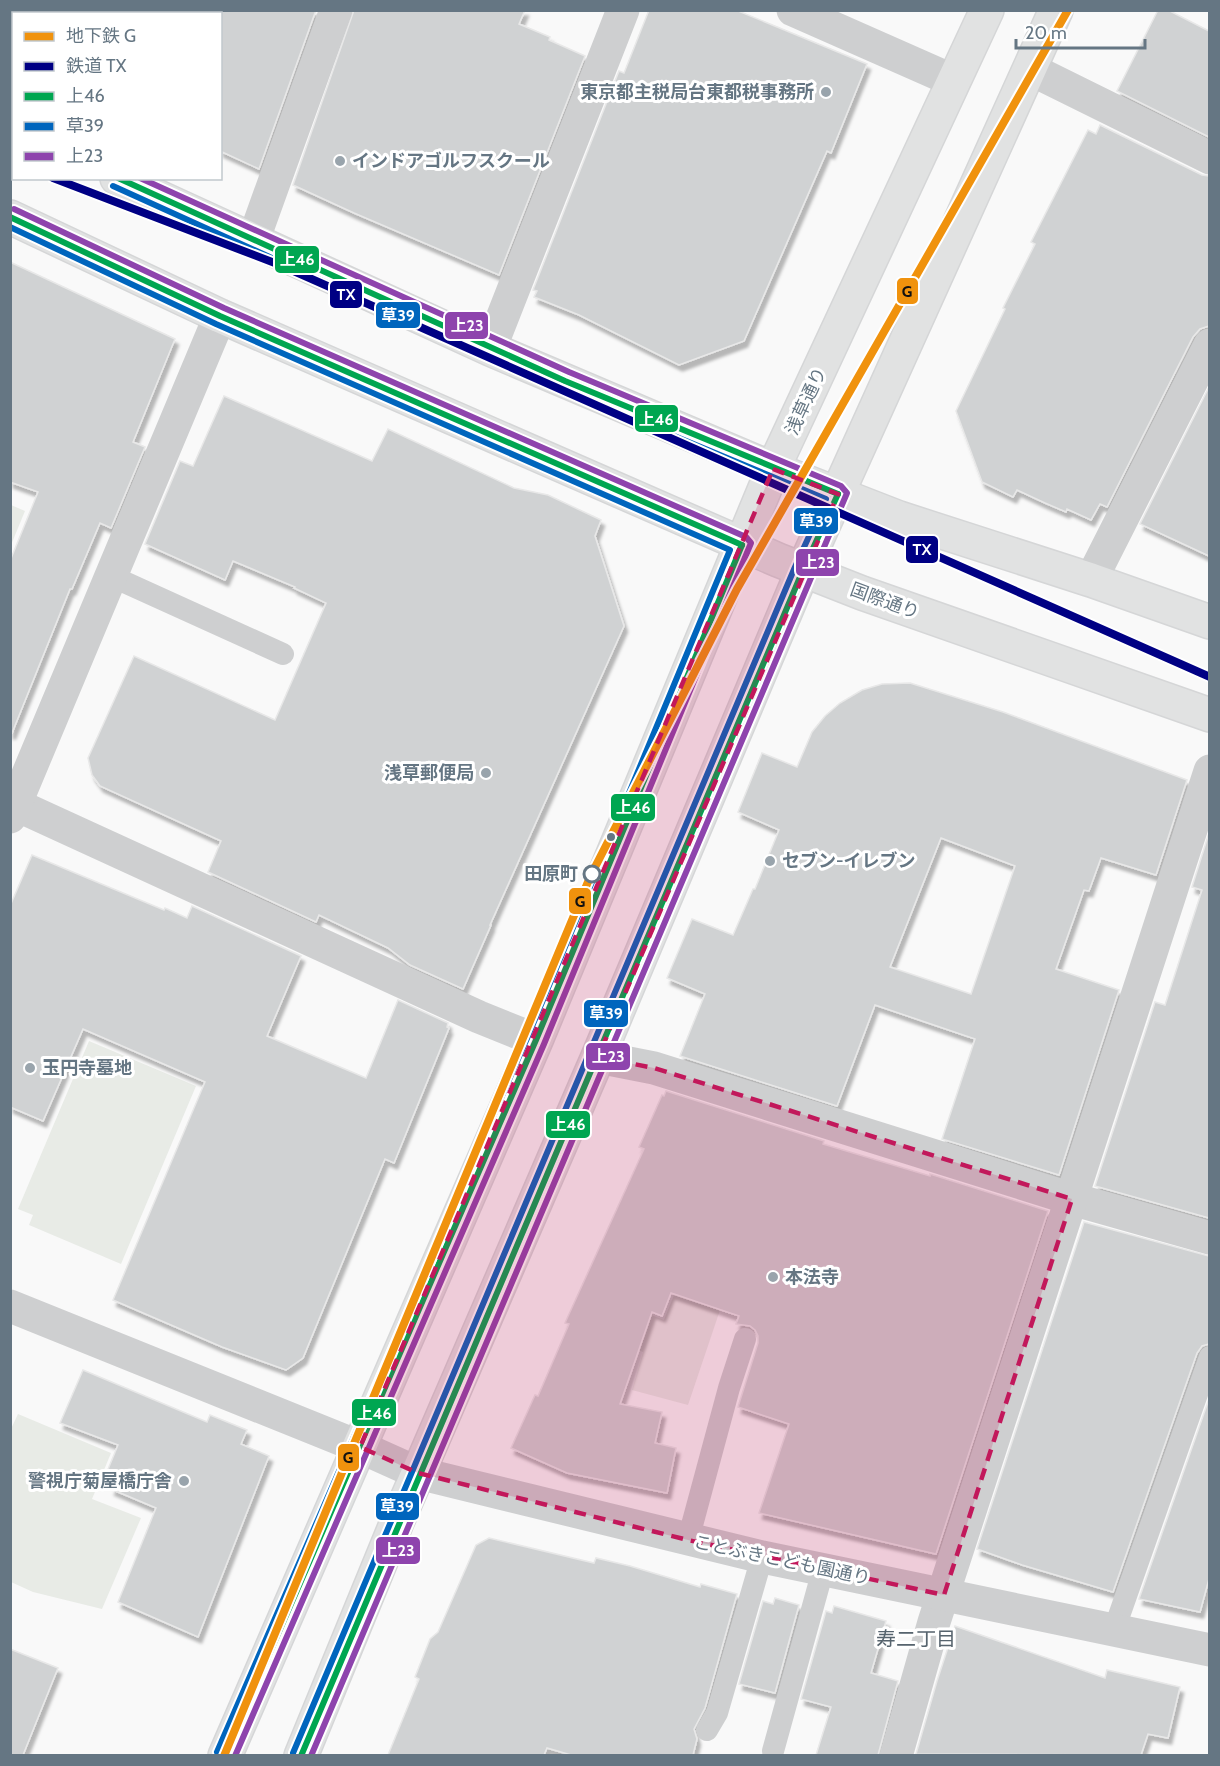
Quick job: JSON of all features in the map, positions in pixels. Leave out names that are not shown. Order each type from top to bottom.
[{"type":"main road","name":"浅草通り","points":[[225,1755],[536,1040],[773,469],[987,10]]},
{"type":"main road","points":[[301,1755],[418,1473],[598,1057],[803,570],[1056,10]]},
{"type":"main road","points":[[121,180],[490,349],[773,469],[899,518],[1091,580],[1209,622]]},
{"type":"main road","name":"国際通り","points":[[10,217],[220,316],[742,545],[862,593],[1209,715]]},
{"type":"street","points":[[254,241],[336,10]]},
{"type":"street","points":[[490,349],[623,10]]},
{"type":"street","points":[[793,10],[954,81]]},
{"type":"street","points":[[1030,69],[1209,158]]},
{"type":"street","points":[[220,316],[12,808],[479,1017],[536,1040]]},
{"type":"street","points":[[1091,580],[1209,345]]},
{"type":"street","points":[[896,1755],[944,1595],[1209,771]]},
{"type":"street","points":[[598,1057],[654,1068],[1072,1199],[1209,1238]]},
{"type":"street","name":"ことぶきこども園通り","points":[[10,1306],[360,1447],[418,1473],[762,1557],[1209,1650]]},
{"type":"lane","points":[[111,576],[283,654]]},
{"type":"lane","points":[[688,1540],[729,1388],[745,1339]]},
{"type":"lane","points":[[1114,1630],[1209,1357]]},
{"type":"lane","points":[[707,1730],[717,1713],[762,1557]]},
{"type":"lane","points":[[773,1751],[823,1570]]},
{"type":"highlighted area","points":[[773,469],[838,494],[598,1057],[654,1068],[1072,1199],[944,1595],[688,1540],[418,1473],[360,1447]]},
{"type":"shaded area","points":[[11,505],[25,511],[11,545]]},
{"type":"shaded area","points":[[89,1041],[196,1086],[121,1264],[29,1225],[33,1215],[18,1209]]},
{"type":"shaded area","points":[[716,1191],[748,1227],[688,1405],[632,1390],[643,1352],[611,1340],[625,1305],[664,1320]]},
{"type":"shaded area","points":[[18,1414],[111,1453],[92,1499],[141,1518],[102,1609],[33,1592],[11,1582],[10,1431]]},
{"type":"building","points":[[220,10],[316,10],[259,169],[222,152],[222,12]]},
{"type":"building","points":[[354,10],[525,10],[519,24],[550,37],[549,40],[585,56],[499,275],[293,185]]},
{"type":"building","points":[[649,10],[736,10],[867,64],[831,153],[827,151],[744,341],[679,365],[579,315],[534,297],[537,291],[533,290],[619,71],[624,73]]},
{"type":"building","points":[[1158,10],[1168,10],[1209,31],[1209,137],[1117,91]]},
{"type":"building","points":[[1100,125],[1202,175],[1209,176],[1209,326],[1200,329],[1193,337],[1107,507],[1100,504],[1091,520],[1067,509],[1066,512],[1017,490],[1013,497],[982,482],[956,411],[1035,244],[1031,242],[1088,130],[1096,134]]},
{"type":"building","points":[[10,262],[175,339],[133,442],[145,447],[111,528],[100,523],[72,589],[70,589],[12,733],[10,733],[10,561],[38,492],[10,482]]},
{"type":"building","points":[[1209,387],[1209,556],[1140,524]]},
{"type":"building","points":[[224,396],[372,461],[388,429],[514,488],[548,495],[601,520],[595,536],[624,626],[463,989],[410,965],[388,948],[319,915],[316,922],[208,872],[221,841],[100,786],[92,775],[88,758],[134,656],[275,720],[326,603],[295,587],[233,561],[225,580],[145,544],[180,461],[193,466]]},
{"type":"building","points":[[910,683],[1003,712],[1187,780],[1156,875],[1101,858],[1089,891],[1084,890],[1056,969],[1119,990],[1059,1175],[942,1139],[975,1039],[875,1005],[837,1106],[680,1056],[705,994],[667,978],[692,919],[733,935],[779,830],[738,812],[762,753],[797,767],[812,732],[825,716],[840,703],[862,690],[882,684]],"holes":[[[941,838],[1015,866],[971,994],[890,967]]]},
{"type":"building","points":[[1209,833],[1209,1218],[1095,1186],[1155,1002],[1165,1005],[1202,890],[1192,887]]},
{"type":"building","points":[[32,855],[187,918],[192,906],[301,956],[267,1036],[366,1078],[398,1000],[448,1023],[449,1028],[394,1163],[385,1159],[303,1358],[286,1370],[222,1347],[113,1300],[205,1082],[83,1029],[43,1121],[10,1107],[10,906]]},
{"type":"building","points":[[666,1091],[824,1141],[823,1144],[1048,1211],[936,1554],[759,1513],[789,1424],[738,1407],[758,1343],[758,1336],[750,1326],[736,1324],[739,1316],[671,1293],[662,1316],[652,1312],[620,1404],[662,1412],[655,1443],[676,1448],[667,1493],[567,1473],[511,1448],[535,1395],[538,1396],[569,1324],[565,1323],[644,1149],[639,1147],[662,1095],[664,1096]]},
{"type":"building","points":[[1084,1222],[1209,1256],[1209,1344],[1202,1346],[1197,1353],[1113,1592],[977,1549]]},
{"type":"building","name":"警視庁菊屋橋庁舎","points":[[83,1370],[207,1422],[210,1415],[247,1430],[241,1444],[269,1456],[198,1637],[118,1602],[156,1508],[111,1489],[114,1483],[104,1479],[118,1445],[60,1423]]},
{"type":"building","points":[[1209,1399],[1209,1579],[1200,1612],[1139,1599]]},
{"type":"building","points":[[489,1538],[594,1563],[596,1558],[700,1587],[701,1584],[737,1594],[705,1708],[694,1729],[697,1739],[693,1755],[571,1755],[547,1748],[544,1755],[388,1755],[419,1679],[415,1677],[430,1639],[438,1632],[476,1545]]},
{"type":"building","points":[[775,1598],[799,1605],[775,1693],[739,1684],[763,1601],[773,1604]]},
{"type":"building","points":[[834,1606],[886,1621],[871,1673],[898,1681],[878,1755],[816,1755],[831,1707],[801,1699],[826,1611],[832,1613]]},
{"type":"building","points":[[955,1626],[1105,1678],[1107,1670],[1180,1687],[1168,1738],[1148,1734],[1141,1755],[916,1754]]},
{"type":"building","points":[[10,1649],[58,1668],[23,1755],[10,1755]]},
{"type":"metro line","name":"G","points":[[224,1756],[590,877],[737,589],[1068,10]]},
{"type":"rail line","name":"TX","points":[[58,180],[280,265],[1210,677]]},
{"type":"transit line","name":"上46","points":[[122,180],[565,381],[838,494]]},
{"type":"transit line","name":"上23","points":[[144,180],[569,372],[841,486],[847,493],[311,1756]]},
{"type":"transit line","name":"草39","points":[[113,186],[561,389],[826,499],[795,567],[293,1753]]},
{"type":"transit line","name":"上23","points":[[14,209],[224,308],[746,537],[751,543],[544,1044],[235,1756]]},
{"type":"transit line","name":"上46","points":[[10,217],[220,316],[742,545]]},
{"type":"transit line","name":"草39","points":[[10,227],[216,324],[730,550],[528,1036],[217,1752]]},
{"type":"transit line","name":"上46","points":[[301,1756],[803,570],[838,494]]},
{"type":"transit line","name":"上46","points":[[225,1756],[536,1040],[742,545]]},
{"type":"place","name":"東京都主税局台東都税事務所","points":[[826,92]]},
{"type":"place","name":"インドアゴルフスクール","points":[[340,161]]},
{"type":"place","name":"浅草郵便局","points":[[486,773]]},
{"type":"place","name":"セブン-イレブン","points":[[770,861]]},
{"type":"place","name":"田原町","points":[[592,874]]},
{"type":"place","name":"玉円寺墓地","points":[[30,1068]]},
{"type":"place","name":"本法寺","points":[[773,1277]]},
{"type":"place","name":"警視庁菊屋橋庁舎","points":[[184,1481]]},
{"type":"district","name":"寿二丁目","points":[[916,1639]]}]
